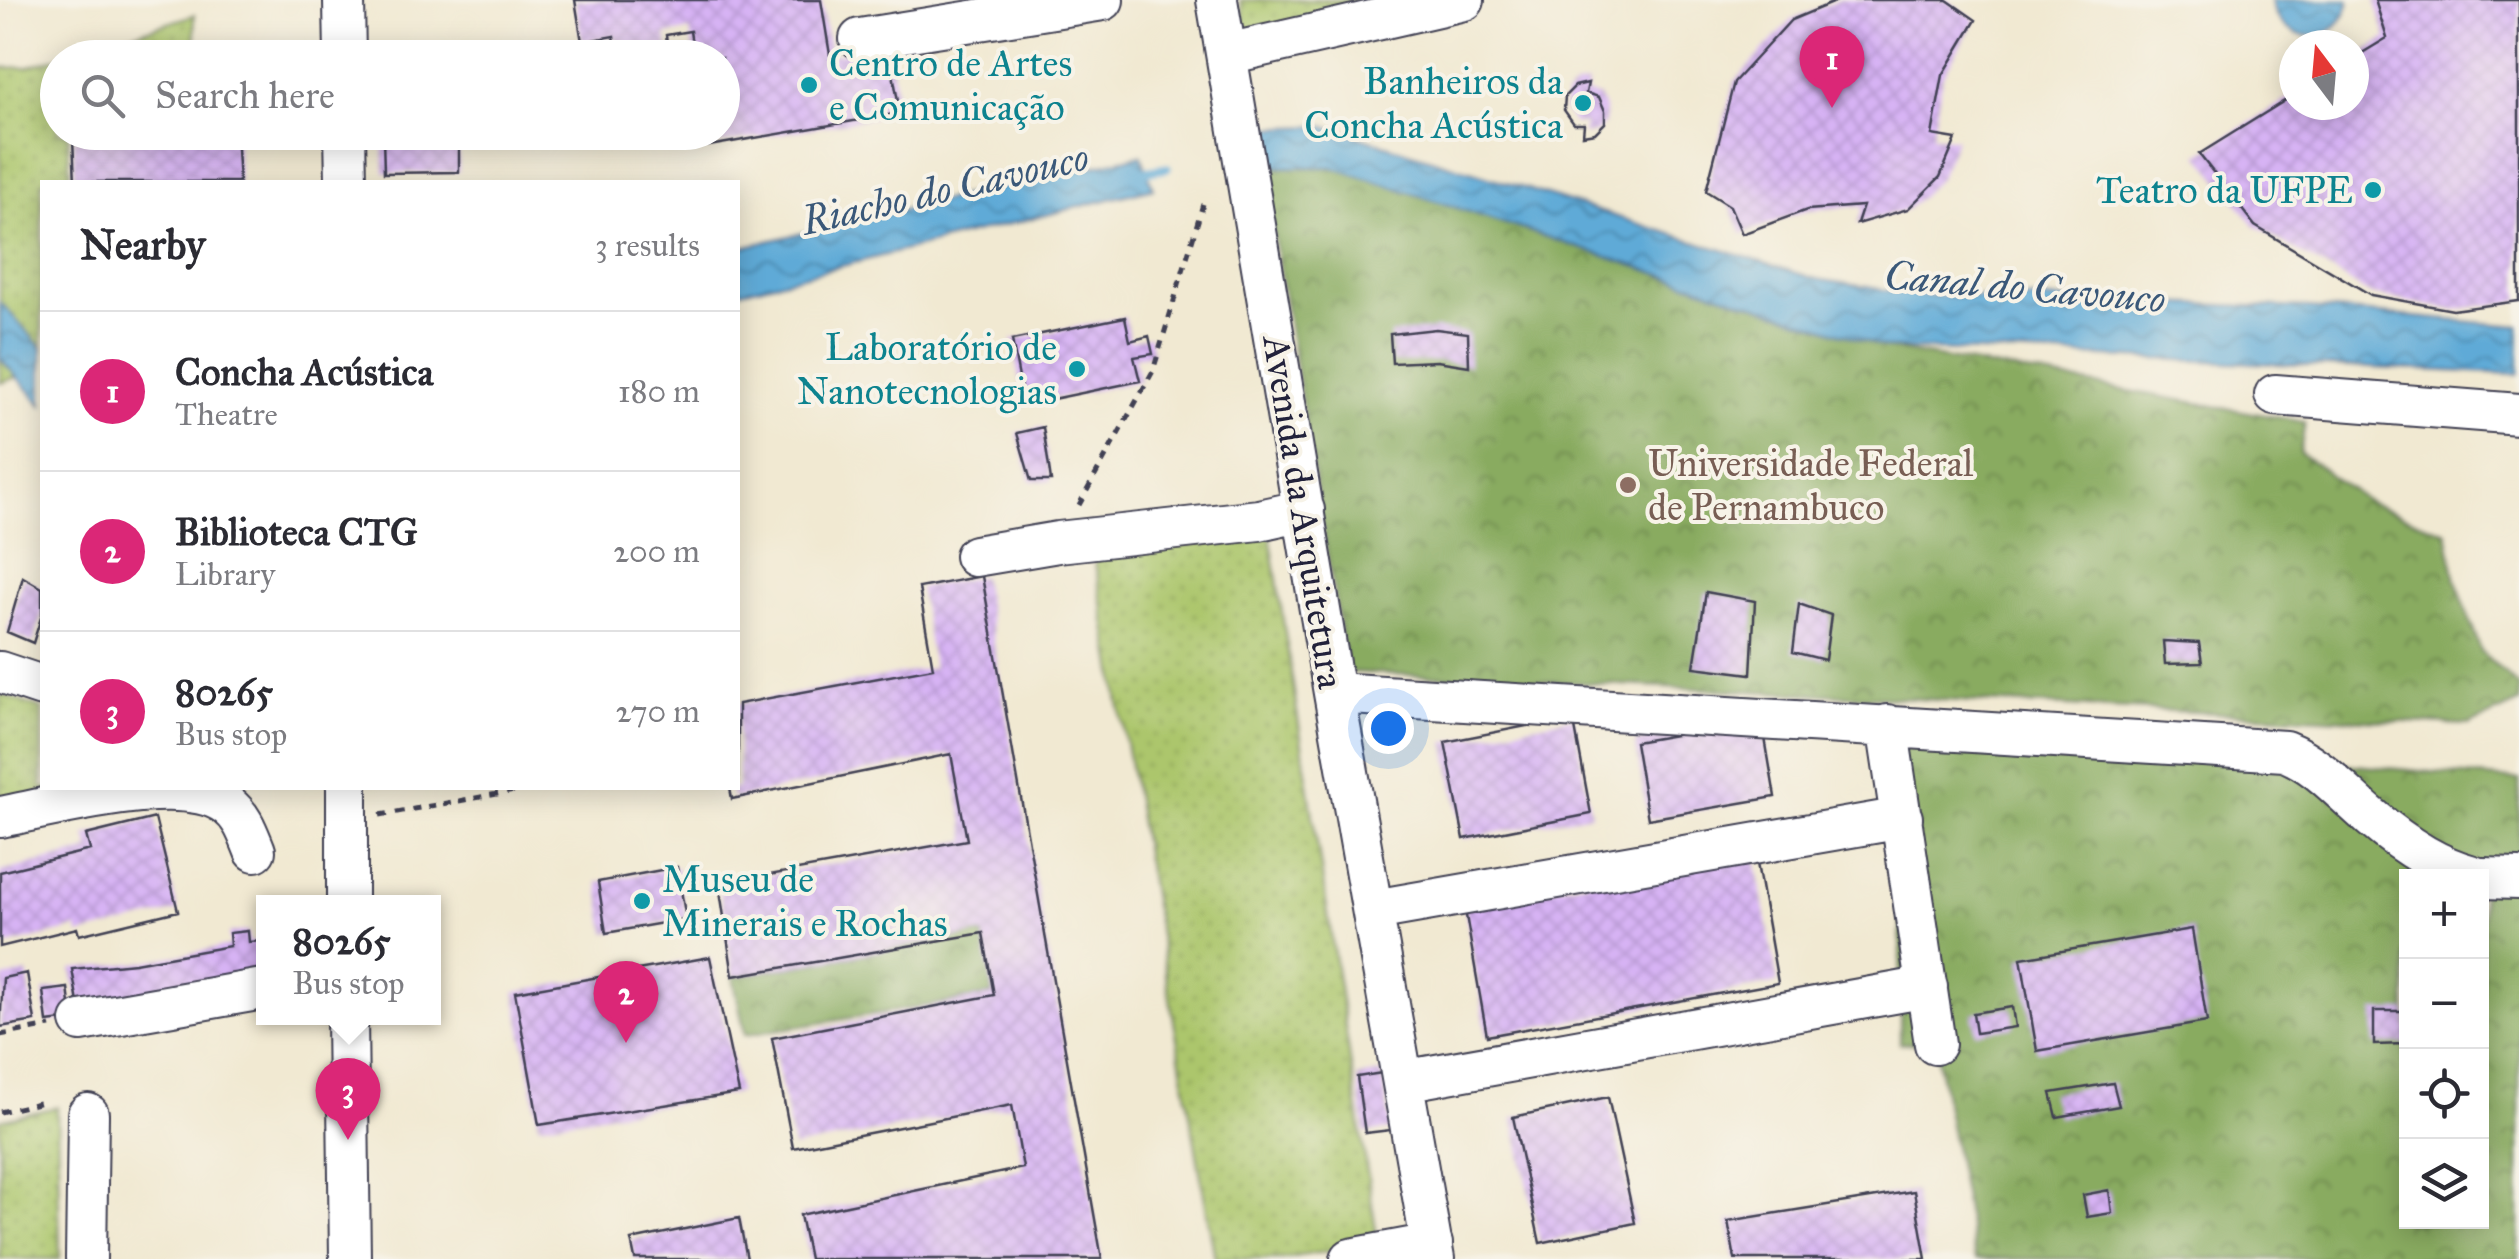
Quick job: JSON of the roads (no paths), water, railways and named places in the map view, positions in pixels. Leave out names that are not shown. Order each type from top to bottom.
[{"type":"street","points":[[344,0],[344,40]]},
{"type":"street","points":[[860,39],[1103,0]]},
{"type":"street","name":"Avenida da Arquitetura","points":[[1217,0],[1433,1252]]},
{"type":"street","points":[[1226,54],[1464,0]]},
{"type":"street","points":[[345,150],[346,180]]},
{"type":"street","points":[[2276,394],[2519,414]]},
{"type":"street","points":[[976,556],[1058,542],[1259,520],[1304,510]]},
{"type":"street","points":[[0,672],[40,685]]},
{"type":"street","points":[[1334,693],[2285,751],[2314,766],[2374,820],[2452,869]]},
{"type":"street","points":[[1887,725],[1934,1044]]},
{"type":"street","points":[[0,817],[122,794],[198,792],[231,808],[242,820],[255,851]]},
{"type":"street","points":[[347,804],[347,895]]},
{"type":"street","points":[[1374,910],[1902,818]]},
{"type":"street","points":[[2489,878],[2519,879]]},
{"type":"street","points":[[1403,1082],[1927,987]]},
{"type":"street","points":[[81,1021],[256,990]]},
{"type":"street","points":[[347,1025],[350,1259]]},
{"type":"street","points":[[86,1259],[88,1114]]},
{"type":"street","points":[[1352,1259],[1433,1252]]},
{"type":"water","points":[[2271,0],[2350,0],[2344,15],[2329,30],[2291,30],[2276,16]]},
{"type":"water","points":[[1325,126],[1816,279],[1917,295],[2309,308],[2519,326],[2519,374],[1886,348],[1332,167],[1262,167],[1258,128]]},
{"type":"water","points":[[1141,155],[1153,188],[740,291],[740,248]]},
{"type":"water","points":[[0,302],[40,346],[40,403],[0,358]]},
{"type":"waterway","name":"Riacho do Cavouco","points":[[1139,173],[1167,168]]},
{"type":"place","name":"Centro de Artes e Comunicação","points":[[809,85]]},
{"type":"place","name":"Banheiros da Concha Acústica","points":[[1583,103]]},
{"type":"place","name":"Concha Acústica","points":[[1832,108]]},
{"type":"place","name":"Teatro da UFPE","points":[[2373,190]]},
{"type":"place","name":"Laboratório de Nanotecnologias","points":[[1077,369]]},
{"type":"place","name":"Universidade Federal de Pernambuco","points":[[1628,485]]},
{"type":"place","name":"Museu de Minerais e Rochas","points":[[642,901]]},
{"type":"place","name":"Biblioteca CTG","points":[[626,1043]]},
{"type":"place","name":"80265","points":[[348,1140]]},
{"type":"water label","name":"Canal do Cavouco","points":[[2025,287]]}]
